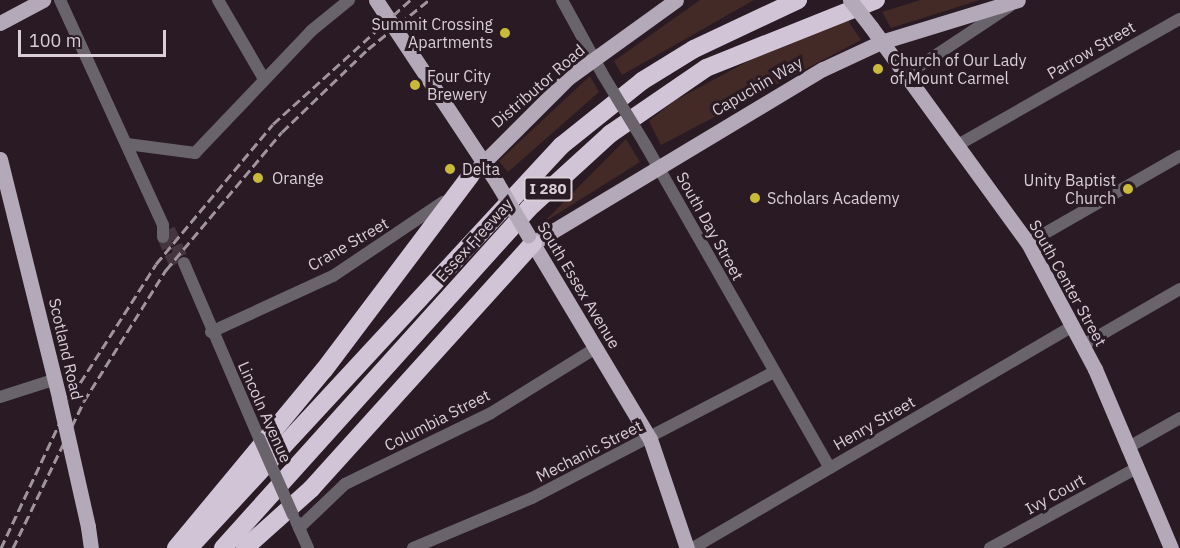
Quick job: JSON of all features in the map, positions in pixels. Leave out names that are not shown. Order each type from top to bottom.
[{"type":"highway","name":"Essex Freeway","points":[[189,548],[561,146],[642,81],[694,49],[798,0]]},
{"type":"highway","name":"Essex Freeway","points":[[223,548],[529,208],[594,148],[706,68],[876,0]]},
{"type":"highway","points":[[176,548],[324,370],[470,176]]},
{"type":"highway","points":[[246,548],[334,464],[531,239]]},
{"type":"main road","points":[[0,22],[43,0]]},
{"type":"main road","name":"South Essex Avenue","points":[[376,0],[398,38],[414,53]]},
{"type":"main road","name":"South Essex Avenue","points":[[385,0],[414,53],[483,158],[650,439],[687,548]]},
{"type":"main road","name":"Distributor Road","points":[[483,158],[594,60],[676,0]]},
{"type":"main road","name":"South Center Street","points":[[850,0],[903,76],[1028,243],[1083,345],[1171,548]]},
{"type":"main road","name":"Capuchin Way","points":[[531,239],[823,69],[881,42],[1019,0]]},
{"type":"main road","name":"Crane Street","points":[[470,176],[483,158]]},
{"type":"main road","name":"Scotland Road","points":[[0,159],[56,379],[91,548]]},
{"type":"street","points":[[60,0],[165,230]]},
{"type":"street","points":[[218,0],[264,79]]},
{"type":"street","points":[[126,144],[195,153],[264,79],[349,0]]},
{"type":"street","name":"South Day Street","points":[[562,0],[594,60],[645,144],[830,468]]},
{"type":"street","points":[[903,76],[1019,0]]},
{"type":"street","name":"Parrow Street","points":[[956,146],[1180,19]]},
{"type":"street","points":[[1028,243],[1180,156]]},
{"type":"street","name":"Crane Street","points":[[211,332],[366,257],[425,218],[470,176]]},
{"type":"street","name":"Lincoln Avenue","points":[[181,266],[308,548]]},
{"type":"street","points":[[1083,345],[1180,289]]},
{"type":"street","name":"Henry Street","points":[[693,548],[1073,326]]},
{"type":"street","name":"Columbia Street","points":[[298,528],[345,484],[490,413],[596,348]]},
{"type":"street","name":"Mechanic Street","points":[[413,548],[532,498],[650,439],[774,372]]},
{"type":"street","points":[[0,397],[56,379]]},
{"type":"street","points":[[1127,448],[1180,418]]},
{"type":"street","name":"Ivy Court","points":[[990,548],[1136,469]]},
{"type":"shaded area","points":[[700,0],[754,0],[622,75],[614,61]]},
{"type":"shaded area","points":[[920,0],[980,0],[891,28],[882,12]]},
{"type":"shaded area","points":[[847,19],[861,40],[661,145],[649,121],[674,101],[754,58]]},
{"type":"shaded area","points":[[590,76],[599,92],[508,172],[499,161]]},
{"type":"shaded area","points":[[626,139],[640,162],[543,223]]},
{"type":"tunnel","points":[[169,229],[184,263]]},
{"type":"tunnel","points":[[163,237],[177,269]]},
{"type":"railway","points":[[1,548],[73,394],[156,264],[273,124],[410,0]]},
{"type":"railway","points":[[13,548],[84,401],[166,270],[282,132],[368,49],[429,0]]},
{"type":"place","name":"Summit Crossing Apartments","points":[[505,33]]},
{"type":"place","name":"Church of Our Lady of Mount Carmel","points":[[878,69]]},
{"type":"place","name":"Four City Brewery","points":[[415,85]]},
{"type":"place","name":"Delta","points":[[450,169]]},
{"type":"place","name":"Orange","points":[[258,178]]},
{"type":"place","name":"Unity Baptist Church","points":[[1128,189]]},
{"type":"place","name":"Scholars Academy","points":[[755,198]]}]
